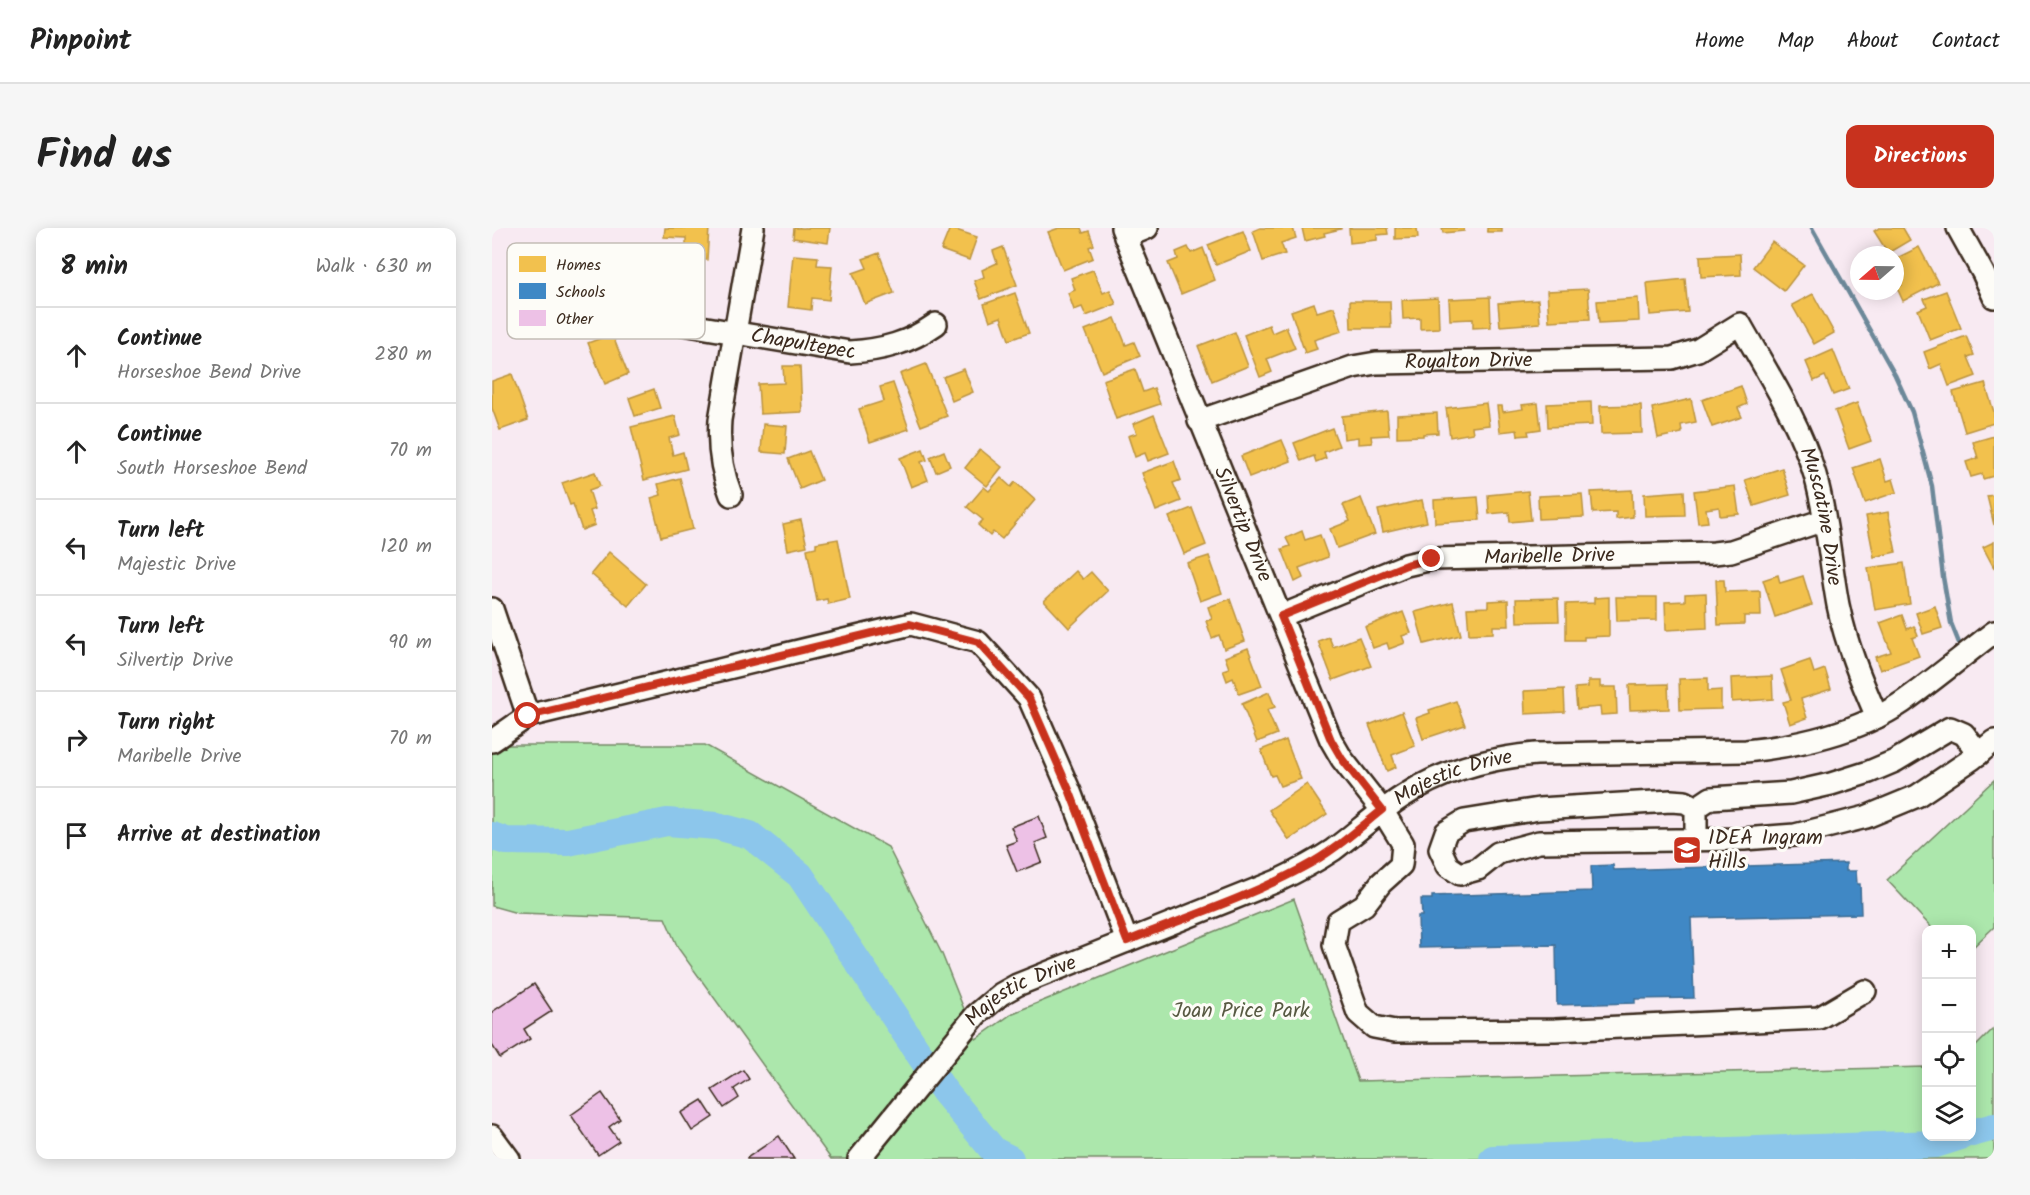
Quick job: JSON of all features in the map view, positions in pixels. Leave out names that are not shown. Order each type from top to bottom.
[{"type":"street","points":[[731,495],[722,466],[719,435],[753,228]]},
{"type":"street","points":[[1124,232],[1147,228]]},
{"type":"street","points":[[1958,228],[1989,271],[1994,297]]},
{"type":"street","name":"Silvertip Drive","points":[[1124,232],[1199,421],[1331,740],[1342,759],[1382,810],[1403,844],[1401,865],[1380,883],[1364,905],[1338,921],[1334,945],[1358,1013],[1374,1028],[1395,1031],[1555,1030],[1818,1018],[1865,991]]},
{"type":"street","name":"Chapultepec","points":[[705,328],[850,352],[877,350],[902,344],[936,324]]},
{"type":"street","name":"Royalton Drive","points":[[1199,421],[1353,367],[1376,363],[1672,358],[1698,350],[1740,324]]},
{"type":"street","name":"Muscatine Drive","points":[[1740,324],[1797,426],[1815,476],[1839,608],[1854,664],[1877,717]]},
{"type":"street","name":"Maribelle Drive","points":[[1281,616],[1406,565],[1432,559],[1714,553],[1731,551],[1824,520]]},
{"type":"street","points":[[492,609],[528,716]]},
{"type":"street","points":[[492,741],[528,716],[910,624],[978,642],[1029,698],[1070,792],[1127,941]]},
{"type":"street","name":"Majestic Drive","points":[[859,1159],[976,1015],[1001,994],[1017,985],[1306,867],[1333,850],[1382,810],[1429,782],[1478,763],[1507,756],[1746,751],[1808,742],[1877,717],[1902,703],[1994,632]]},
{"type":"street","points":[[1950,728],[1986,747],[1917,796],[1866,817],[1794,835],[1696,840],[1539,842],[1498,853],[1478,869],[1460,874],[1448,866],[1440,849],[1446,832],[1464,822],[1539,809],[1671,801],[1685,802],[1696,808],[1711,798],[1791,793],[1859,775],[1895,761],[1950,728]]},
{"type":"street","points":[[1696,808],[1696,840]]},
{"type":"street","points":[[492,1136],[509,1159]]},
{"type":"green space","name":"Joan Price Park","points":[[492,745],[705,745],[888,847],[942,954],[976,1039],[1013,1013],[1294,899],[1358,1081],[1922,1067],[1922,1141],[1976,1141],[1976,1046],[1994,1028],[1994,1159],[831,1159],[678,948],[665,918],[517,913],[492,906]]},
{"type":"green space","points":[[1994,780],[1994,927],[1976,944],[1976,925],[1929,925],[1887,880]]},
{"type":"building: Homes","points":[[665,228],[709,228],[707,260],[705,260],[705,243],[686,243],[686,238],[664,237]]},
{"type":"building: Homes","points":[[794,228],[830,228],[828,243],[793,238]]},
{"type":"building: Homes","points":[[950,228],[977,237],[969,260],[941,250]]},
{"type":"building: Homes","points":[[1059,228],[1081,228],[1083,233],[1089,231],[1094,245],[1089,247],[1093,258],[1063,270],[1048,232]]},
{"type":"building: Homes","points":[[1260,228],[1293,228],[1296,238],[1281,243],[1285,254],[1263,261],[1253,231]]},
{"type":"building: Homes","points":[[1302,228],[1341,228],[1341,229],[1305,241]]},
{"type":"building: Homes","points":[[1349,228],[1387,228],[1388,234],[1377,235],[1377,240],[1350,243]]},
{"type":"building: Homes","points":[[1395,228],[1417,228],[1418,238],[1395,239]]},
{"type":"building: Homes","points":[[1442,228],[1464,228],[1464,231],[1443,233]]},
{"type":"building: Homes","points":[[1487,228],[1502,228],[1502,232],[1487,232]]},
{"type":"building: Homes","points":[[1879,228],[1903,228],[1910,240],[1900,246],[1884,246],[1874,231]]},
{"type":"building: Homes","points":[[1243,231],[1251,251],[1216,265],[1208,245]]},
{"type":"building: Homes","points":[[1772,242],[1804,265],[1784,291],[1753,267]]},
{"type":"building: Homes","points":[[1003,247],[1017,285],[981,299],[974,281],[984,277],[982,270],[997,263],[993,251]]},
{"type":"building: Homes","points":[[1188,247],[1191,253],[1203,248],[1215,280],[1181,294],[1168,263],[1178,259],[1176,252]]},
{"type":"building: Homes","points":[[1919,247],[1938,283],[1903,301],[1904,300],[1904,254]]},
{"type":"building: Homes","points":[[879,253],[894,293],[865,304],[853,273],[867,268],[863,259]]},
{"type":"building: Homes","points":[[1740,254],[1741,275],[1701,277],[1700,256]]},
{"type":"building: Homes","points":[[793,255],[818,257],[817,265],[832,266],[829,300],[812,298],[811,310],[788,307]]},
{"type":"building: Homes","points":[[1093,270],[1103,293],[1110,290],[1116,304],[1086,316],[1082,307],[1074,310],[1068,293],[1075,290],[1071,278]]},
{"type":"building: Homes","points":[[1685,279],[1688,312],[1650,315],[1647,283]]},
{"type":"building: Homes","points":[[1588,289],[1590,319],[1549,321],[1547,291]]},
{"type":"building: Homes","points":[[1946,291],[1961,328],[1930,340],[1918,310],[1927,306],[1924,299]]},
{"type":"building: Homes","points":[[1015,293],[1029,333],[1009,340],[1001,317],[990,321],[984,304]]},
{"type":"building: Homes","points":[[1813,294],[1834,333],[1814,344],[1792,305]]},
{"type":"building: Homes","points":[[1490,297],[1491,327],[1473,328],[1473,319],[1450,320],[1449,299]]},
{"type":"building: Homes","points":[[1438,298],[1439,328],[1420,329],[1420,318],[1403,319],[1402,300]]},
{"type":"building: Homes","points":[[1638,298],[1639,321],[1599,323],[1597,301]]},
{"type":"building: Homes","points":[[1538,300],[1540,323],[1500,326],[1498,303]]},
{"type":"building: Homes","points":[[1350,301],[1390,301],[1391,328],[1351,328]]},
{"type":"building: Homes","points":[[1314,303],[1317,312],[1334,307],[1342,331],[1314,340],[1317,349],[1305,353],[1291,311]]},
{"type":"building: Homes","points":[[1115,318],[1126,345],[1134,342],[1140,356],[1102,372],[1085,330]]},
{"type":"building: Homes","points":[[1269,325],[1272,333],[1286,327],[1295,348],[1267,359],[1272,372],[1260,377],[1244,335]]},
{"type":"building: Homes","points":[[1235,332],[1248,366],[1212,381],[1198,346]]},
{"type":"building: Homes","points":[[1966,336],[1974,355],[1968,357],[1976,376],[1949,386],[1941,364],[1930,369],[1924,352]]},
{"type":"building: Homes","points":[[599,339],[614,339],[628,374],[605,384],[588,343]]},
{"type":"building: Homes","points":[[1833,350],[1849,389],[1833,395],[1825,376],[1814,381],[1806,362]]},
{"type":"building: Homes","points":[[926,364],[947,416],[921,426],[900,374]]},
{"type":"building: Homes","points":[[783,366],[800,366],[802,412],[760,414],[758,384],[784,383]]},
{"type":"building: Homes","points":[[964,369],[973,392],[952,401],[943,377]]},
{"type":"building: Homes","points":[[1135,369],[1143,392],[1154,388],[1160,404],[1116,419],[1103,380]]},
{"type":"building: Homes","points":[[512,374],[528,420],[500,430],[492,408],[492,381]]},
{"type":"building: Homes","points":[[893,383],[909,429],[870,442],[859,409],[884,401],[880,387]]},
{"type":"building: Homes","points":[[1985,383],[1994,412],[1994,423],[1965,432],[1953,392]]},
{"type":"building: Homes","points":[[1741,386],[1747,404],[1738,408],[1742,417],[1712,427],[1702,400]]},
{"type":"building: Homes","points":[[654,389],[660,408],[635,416],[629,398]]},
{"type":"building: Homes","points":[[1691,399],[1696,422],[1681,425],[1682,433],[1658,438],[1652,408]]},
{"type":"building: Homes","points":[[1591,402],[1592,425],[1548,427],[1547,404]]},
{"type":"building: Homes","points":[[1486,403],[1489,425],[1472,427],[1473,433],[1450,437],[1446,408]]},
{"type":"building: Homes","points":[[1538,403],[1541,429],[1528,431],[1529,435],[1518,436],[1517,430],[1500,432],[1497,406],[1502,406],[1503,412],[1523,409],[1522,405]]},
{"type":"building: Homes","points":[[1857,403],[1871,441],[1849,449],[1835,411]]},
{"type":"building: Homes","points":[[1641,405],[1642,433],[1601,434],[1600,406]]},
{"type":"building: Homes","points":[[1387,411],[1389,435],[1371,436],[1372,443],[1358,444],[1358,437],[1344,439],[1342,416]]},
{"type":"building: Homes","points":[[1437,413],[1438,433],[1397,437],[1397,415]]},
{"type":"building: Homes","points":[[1154,415],[1169,453],[1148,461],[1145,453],[1135,457],[1128,436],[1137,433],[1133,424]]},
{"type":"building: Homes","points":[[675,416],[680,435],[669,438],[673,455],[683,452],[687,469],[644,480],[631,427]]},
{"type":"building: Homes","points":[[763,424],[787,426],[785,454],[761,452]]},
{"type":"building: Homes","points":[[1332,428],[1339,446],[1324,452],[1326,458],[1316,462],[1314,456],[1301,461],[1294,443]]},
{"type":"building: Homes","points":[[1994,436],[1994,476],[1983,479],[1982,474],[1971,477],[1966,462],[1978,458],[1973,442]]},
{"type":"building: Homes","points":[[1282,440],[1291,461],[1249,477],[1241,456]]},
{"type":"building: Homes","points":[[923,449],[927,460],[921,462],[928,480],[911,487],[900,458]]},
{"type":"building: Homes","points":[[980,449],[1002,467],[987,486],[965,468]]},
{"type":"building: Homes","points":[[809,451],[821,480],[800,489],[788,459]]},
{"type":"building: Homes","points":[[944,451],[950,466],[936,472],[930,457]]},
{"type":"building: Homes","points":[[1880,459],[1887,481],[1893,479],[1897,492],[1865,503],[1853,468]]},
{"type":"building: Homes","points":[[1174,461],[1181,480],[1173,483],[1181,501],[1156,511],[1142,473]]},
{"type":"building: Homes","points":[[1782,468],[1790,495],[1754,506],[1745,480]]},
{"type":"building: Homes","points":[[595,472],[600,486],[589,490],[595,509],[590,511],[595,525],[582,530],[573,504],[570,505],[562,483]]},
{"type":"building: Homes","points":[[680,478],[693,529],[661,537],[651,498],[661,495],[658,484]]},
{"type":"building: Homes","points":[[1001,478],[1011,487],[1015,482],[1035,500],[1002,539],[993,532],[990,536],[978,525],[983,520],[967,507],[984,487],[989,491]]},
{"type":"building: Homes","points":[[1735,486],[1739,514],[1720,516],[1719,507],[1706,509],[1708,522],[1698,523],[1694,491]]},
{"type":"building: Homes","points":[[1632,490],[1633,517],[1616,519],[1616,512],[1593,513],[1591,492]]},
{"type":"building: Homes","points":[[1528,491],[1531,520],[1510,522],[1509,512],[1489,514],[1488,495]]},
{"type":"building: Homes","points":[[1684,491],[1685,515],[1645,516],[1644,494]]},
{"type":"building: Homes","points":[[1582,494],[1584,517],[1539,519],[1538,496]]},
{"type":"building: Homes","points":[[1994,495],[1994,525],[1987,496]]},
{"type":"building: Homes","points":[[1478,497],[1480,520],[1435,523],[1434,500]]},
{"type":"building: Homes","points":[[1361,498],[1375,534],[1337,548],[1330,529],[1350,521],[1343,505]]},
{"type":"building: Homes","points":[[1422,500],[1427,522],[1383,532],[1378,510]]},
{"type":"building: Homes","points":[[1192,508],[1206,545],[1184,554],[1169,517]]},
{"type":"building: Homes","points":[[1888,512],[1896,552],[1874,557],[1866,516]]},
{"type":"building: Homes","points":[[801,520],[807,546],[788,550],[783,524]]},
{"type":"building: Homes","points":[[1302,531],[1305,540],[1320,535],[1328,557],[1299,568],[1303,578],[1295,582],[1282,549],[1290,546],[1286,538]]},
{"type":"building: Homes","points":[[838,539],[850,599],[828,604],[827,599],[817,601],[807,549],[816,547],[816,543]]},
{"type":"building: Homes","points":[[1994,542],[1994,568],[1983,547]]},
{"type":"building: Homes","points":[[609,552],[646,584],[628,606],[591,574]]},
{"type":"building: Homes","points":[[1209,556],[1222,593],[1200,601],[1187,563]]},
{"type":"building: Homes","points":[[1904,563],[1910,604],[1875,610],[1868,568]]},
{"type":"building: Homes","points":[[1076,571],[1083,579],[1091,572],[1108,591],[1069,628],[1044,601]]},
{"type":"building: Homes","points":[[1778,575],[1780,583],[1803,576],[1812,605],[1775,617],[1763,580]]},
{"type":"building: Homes","points":[[1716,580],[1724,580],[1725,592],[1760,591],[1761,616],[1744,616],[1744,624],[1718,625]]},
{"type":"building: Homes","points":[[1706,593],[1707,628],[1666,630],[1665,602],[1685,601],[1685,594]]},
{"type":"building: Homes","points":[[1609,597],[1609,636],[1566,640],[1566,604],[1594,603],[1594,598]]},
{"type":"building: Homes","points":[[1616,597],[1657,597],[1657,620],[1617,621]]},
{"type":"building: Homes","points":[[1558,598],[1559,621],[1517,622],[1516,599]]},
{"type":"building: Homes","points":[[1230,599],[1245,641],[1224,649],[1219,635],[1212,638],[1206,621],[1212,619],[1208,607]]},
{"type":"building: Homes","points":[[1508,600],[1509,626],[1493,626],[1493,633],[1469,634],[1467,608],[1488,607],[1488,601]]},
{"type":"building: Homes","points":[[1453,602],[1461,635],[1424,644],[1415,612]]},
{"type":"building: Homes","points":[[1935,606],[1942,628],[1923,634],[1916,613]]},
{"type":"building: Homes","points":[[1403,612],[1411,633],[1402,636],[1405,643],[1389,649],[1387,643],[1373,648],[1365,627]]},
{"type":"building: Homes","points":[[1902,615],[1907,629],[1914,626],[1918,636],[1912,638],[1919,656],[1880,670],[1875,657],[1891,652],[1880,623]]},
{"type":"building: Homes","points":[[1329,637],[1333,647],[1359,637],[1371,666],[1333,680],[1318,641]]},
{"type":"building: Homes","points":[[1248,648],[1262,686],[1239,694],[1233,678],[1227,681],[1223,670],[1229,668],[1225,657]]},
{"type":"building: Homes","points":[[1810,660],[1814,673],[1825,669],[1831,689],[1801,699],[1807,718],[1790,724],[1783,702],[1791,700],[1781,670]]},
{"type":"building: Homes","points":[[1772,676],[1773,699],[1732,702],[1731,678]]},
{"type":"building: Homes","points":[[1708,678],[1708,691],[1721,690],[1721,709],[1680,710],[1679,679]]},
{"type":"building: Homes","points":[[1588,681],[1600,681],[1600,687],[1616,687],[1617,714],[1601,715],[1600,707],[1577,709],[1575,688],[1588,687]]},
{"type":"building: Homes","points":[[1668,684],[1669,709],[1630,710],[1629,685]]},
{"type":"building: Homes","points":[[1564,689],[1565,712],[1525,714],[1524,691]]},
{"type":"building: Homes","points":[[1269,692],[1275,707],[1267,710],[1277,734],[1257,742],[1242,704]]},
{"type":"building: Homes","points":[[1456,701],[1465,725],[1423,739],[1416,718],[1430,713],[1429,710]]},
{"type":"building: Homes","points":[[1402,712],[1415,746],[1392,755],[1396,767],[1387,771],[1369,725]]},
{"type":"building: Homes","points":[[1286,740],[1301,779],[1280,786],[1275,775],[1271,776],[1261,750]]},
{"type":"building: Homes","points":[[1307,784],[1327,814],[1289,840],[1269,810]]},
{"type":"building: Schools","points":[[1846,863],[1846,871],[1856,871],[1857,884],[1860,884],[1861,914],[1691,918],[1694,998],[1635,999],[1635,1003],[1557,1005],[1556,945],[1419,948],[1418,916],[1422,916],[1421,899],[1432,899],[1432,896],[1592,891],[1591,866],[1613,865],[1614,870]]},
{"type":"building: Other","points":[[1039,816],[1047,838],[1035,843],[1042,862],[1017,872],[1006,845],[1017,841],[1011,827]]},
{"type":"building: Other","points":[[534,984],[552,1011],[524,1029],[530,1039],[500,1058],[492,1045],[492,1012]]},
{"type":"building: Other","points":[[743,1070],[749,1079],[734,1089],[739,1098],[724,1108],[712,1090]]},
{"type":"building: Other","points":[[602,1093],[620,1119],[609,1127],[619,1141],[598,1155],[571,1115]]},
{"type":"building: Other","points":[[702,1100],[713,1117],[692,1131],[681,1113]]},
{"type":"building: Other","points":[[779,1136],[794,1159],[747,1159],[747,1158]]},
{"type":"waterway","points":[[1812,228],[1895,375],[1912,412],[1932,486],[1943,577],[1951,623],[1959,643]]},
{"type":"waterway","points":[[492,836],[506,841],[568,842],[667,822],[717,826],[750,835],[800,875],[944,1091],[994,1151],[1010,1159]]},
{"type":"waterway","points":[[1976,1132],[1994,1127]]},
{"type":"waterway","points":[[1493,1159],[1936,1144],[1945,1141]]},
{"type":"place","name":"IDEA Ingram Hills","points":[[1687,850]]},
{"type":"route","points":[[528,716],[910,624],[978,642],[1029,698],[1070,792],[1127,941],[1306,867],[1333,850],[1382,810],[1342,759],[1331,740],[1281,616],[1406,565],[1432,559]]}]
